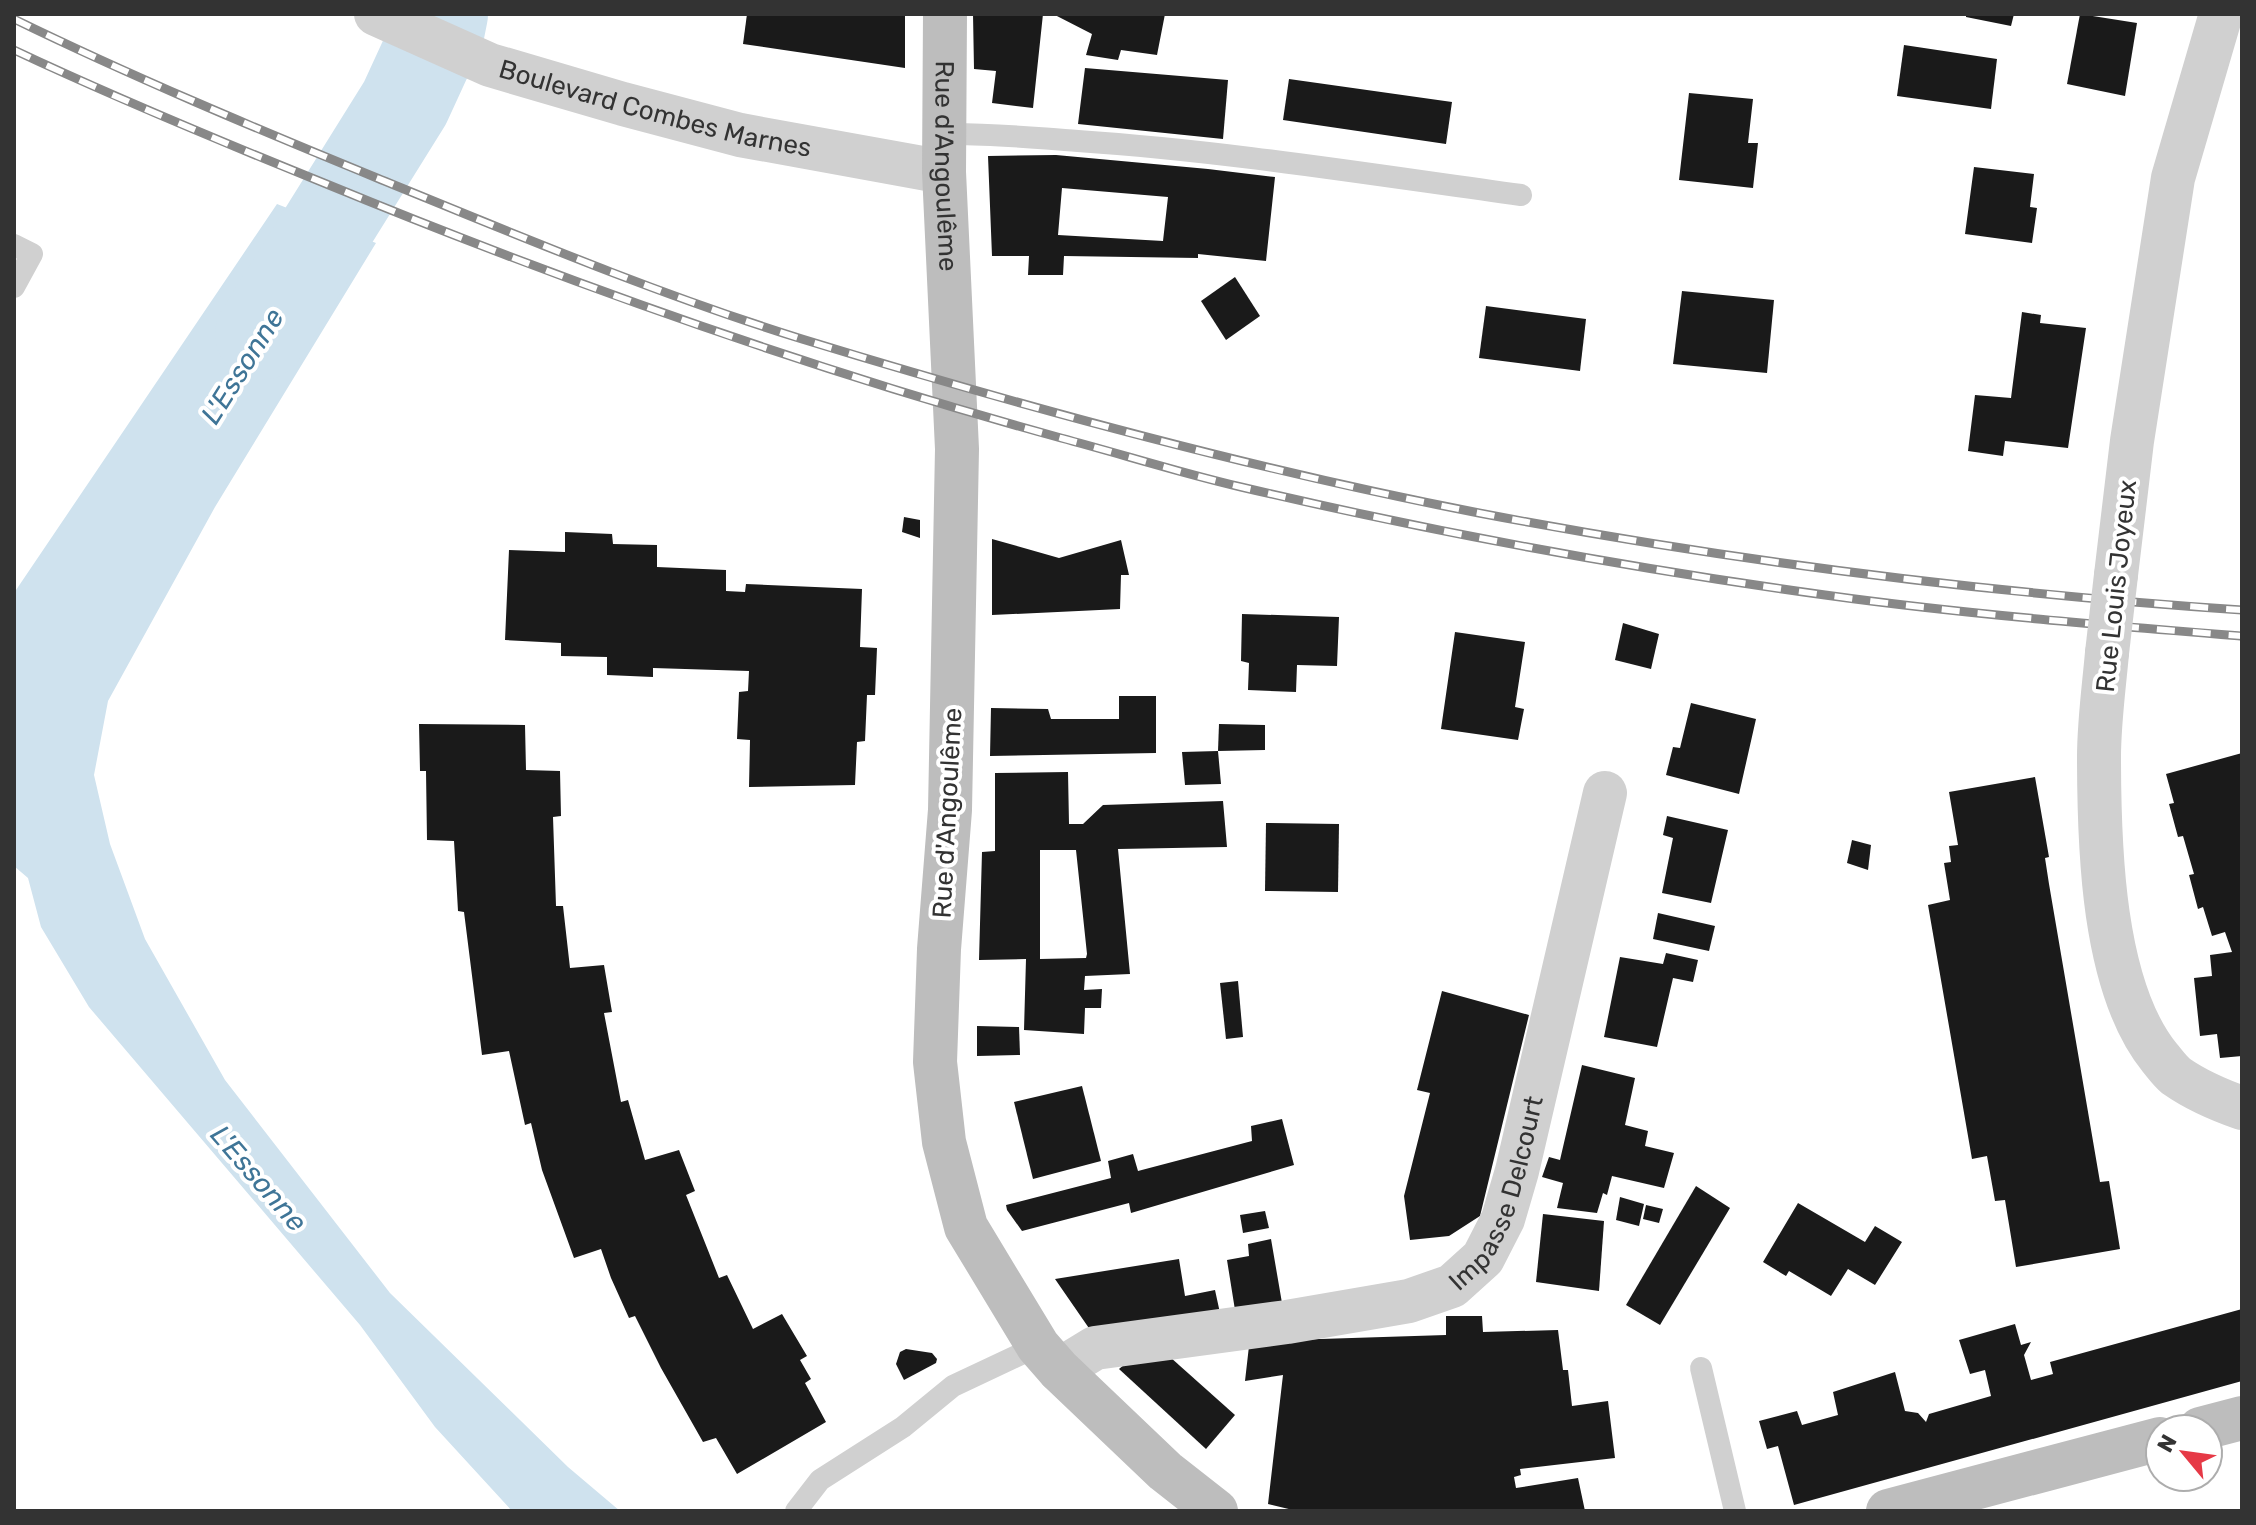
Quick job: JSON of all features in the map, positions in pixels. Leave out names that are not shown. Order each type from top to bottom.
[{"type":"street","name":"Boulevard Combes Marnes","points":[[376,14],[490,65],[740,135],[944,153]]},
{"type":"street","name":"Rue d'Angoulême","points":[[945,14],[944,153],[957,449],[950,810],[939,949],[935,1062],[944,1142],[966,1227],[1048,1358],[1165,1471],[1216,1511]]},
{"type":"street","name":"Rue Louis Joyeux","points":[[2221,14],[2173,178],[2132,441],[2107,653],[2099,753],[2104,878],[2120,975],[2133,1011],[2149,1044],[2174,1075],[2216,1099],[2242,1108]]},
{"type":"street","name":"Impasse Delcourt","points":[[1048,1358],[1095,1348],[1287,1322],[1409,1301],[1452,1286],[1483,1258],[1503,1219],[1517,1171],[1605,793]]},
{"type":"street","points":[[1888,1511],[2144,1443]]},
{"type":"lane","points":[[944,153],[1005,136],[1183,150],[1521,195]]},
{"type":"lane","points":[[14,245],[32,254],[14,287]]},
{"type":"lane","points":[[796,1511],[820,1480],[903,1427],[953,1386],[1048,1358]]},
{"type":"lane","points":[[1701,1368],[1735,1511]]},
{"type":"water","points":[[277,204],[376,243],[215,507],[108,701],[94,775],[110,844],[145,939],[225,1080],[390,1293],[568,1467],[620,1511],[512,1511],[435,1427],[360,1325],[89,1007],[41,927],[28,878],[14,866],[14,593]]},
{"type":"building","points":[[747,14],[905,14],[905,68],[743,44]]},
{"type":"building","points":[[973,14],[1043,14],[1033,108],[992,103],[996,71],[974,69]]},
{"type":"building","points":[[1053,14],[1165,14],[1157,55],[1121,50],[1118,60],[1086,55],[1092,34]]},
{"type":"building","points":[[1966,14],[2014,14],[2011,26],[1966,17]]},
{"type":"building","points":[[2080,14],[2137,23],[2125,96],[2067,84]]},
{"type":"building","points":[[1904,45],[1997,59],[1991,109],[1897,96]]},
{"type":"building","points":[[1085,68],[1228,80],[1223,139],[1078,124]]},
{"type":"building","points":[[1289,79],[1452,102],[1446,144],[1283,120]]},
{"type":"building","points":[[1689,93],[1753,99],[1748,143],[1758,143],[1753,188],[1679,180]]},
{"type":"building","points":[[1056,155],[1275,177],[1266,261],[1198,254],[1198,258],[1064,256],[1063,275],[1028,275],[1029,256],[992,256],[988,156]],"holes":[[[1062,188],[1168,197],[1163,241],[1058,235]]]},
{"type":"building","points":[[1974,167],[2034,174],[2030,207],[2037,208],[2032,243],[1965,234]]},
{"type":"building","points":[[1235,277],[1260,316],[1226,340],[1201,301]]},
{"type":"building","points":[[1682,291],[1774,300],[1767,373],[1673,364]]},
{"type":"building","points":[[1486,306],[1586,319],[1580,371],[1479,358]]},
{"type":"building","points":[[2022,312],[2041,315],[2040,323],[2086,328],[2068,448],[2005,441],[2003,456],[1968,451],[1975,395],[2011,398]]},
{"type":"building","points":[[904,517],[920,520],[920,538],[902,532]]},
{"type":"building","points":[[565,532],[612,534],[613,544],[657,545],[657,567],[726,570],[726,591],[745,592],[746,584],[862,589],[860,647],[877,648],[875,695],[867,695],[865,741],[857,742],[855,785],[749,787],[750,740],[737,739],[739,692],[748,691],[749,671],[653,668],[653,677],[607,675],[607,657],[561,656],[561,643],[505,640],[509,550],[565,552]]},
{"type":"building","points":[[992,539],[1059,558],[1121,540],[1129,575],[1121,575],[1120,609],[992,615]]},
{"type":"building","points":[[1242,614],[1339,617],[1337,666],[1297,665],[1296,692],[1248,690],[1249,663],[1241,661]]},
{"type":"building","points":[[1623,623],[1659,634],[1651,669],[1615,660]]},
{"type":"building","points":[[1455,632],[1525,642],[1515,707],[1524,709],[1518,740],[1441,729]]},
{"type":"building","points":[[1119,696],[1156,696],[1156,753],[990,756],[991,708],[1048,709],[1051,719],[1119,719]]},
{"type":"building","points":[[1691,703],[1756,719],[1739,794],[1666,775],[1673,747],[1680,748]]},
{"type":"building","points":[[419,724],[525,725],[526,770],[560,771],[561,816],[553,817],[556,906],[563,906],[570,968],[604,965],[612,1012],[604,1013],[621,1102],[628,1100],[645,1160],[679,1150],[695,1191],[686,1195],[719,1278],[727,1275],[753,1329],[782,1314],[807,1356],[800,1360],[811,1379],[805,1383],[826,1422],[737,1474],[716,1438],[703,1442],[635,1316],[629,1318],[601,1249],[574,1258],[542,1170],[531,1123],[525,1125],[509,1051],[482,1055],[464,912],[458,911],[454,841],[427,840],[426,771],[420,771]]},
{"type":"building","points":[[1219,724],[1265,725],[1265,750],[1218,751]]},
{"type":"building","points":[[1218,751],[1221,784],[1185,785],[1182,752]]},
{"type":"building","points":[[2242,753],[2242,1056],[2220,1058],[2217,1034],[2200,1036],[2194,978],[2212,976],[2210,955],[2232,952],[2225,932],[2212,936],[2203,907],[2198,909],[2189,875],[2194,874],[2183,836],[2178,837],[2169,804],[2174,803],[2166,774]]},
{"type":"building","points":[[1068,772],[1069,824],[1083,824],[1103,805],[1223,801],[1227,847],[1118,849],[1130,974],[1085,976],[1084,990],[1102,989],[1101,1008],[1085,1008],[1084,1034],[1024,1030],[1026,959],[979,960],[982,852],[995,851],[995,773]],"holes":[[[1040,850],[1076,850],[1086,958],[1040,959]]]},
{"type":"building","points":[[2035,777],[2049,857],[2045,858],[2049,884],[2100,1182],[2109,1181],[2120,1249],[2016,1267],[2005,1200],[1995,1201],[1987,1156],[1972,1159],[1928,905],[1950,900],[1944,863],[1951,862],[1949,846],[1958,845],[1949,792]]},
{"type":"building","points":[[1667,816],[1728,830],[1711,903],[1662,893],[1673,838],[1663,835]]},
{"type":"building","points":[[1266,823],[1339,824],[1338,892],[1265,891]]},
{"type":"building","points":[[1852,840],[1871,845],[1868,870],[1847,863]]},
{"type":"building","points":[[1658,913],[1715,926],[1709,951],[1653,939]]},
{"type":"building","points":[[1666,953],[1698,960],[1693,982],[1673,978],[1657,1047],[1604,1037],[1620,957],[1663,964]]},
{"type":"building","points":[[1238,981],[1243,1037],[1226,1039],[1220,983]]},
{"type":"building","points":[[1442,991],[1529,1015],[1480,1216],[1449,1236],[1410,1240],[1404,1196],[1430,1093],[1417,1090]]},
{"type":"building","points":[[977,1026],[1019,1027],[1020,1055],[977,1056]]},
{"type":"building","points":[[1582,1065],[1635,1078],[1625,1125],[1648,1131],[1645,1146],[1674,1153],[1664,1188],[1612,1176],[1607,1195],[1603,1193],[1597,1213],[1557,1208],[1563,1183],[1542,1177],[1549,1157],[1560,1160]]},
{"type":"building","points":[[1082,1086],[1101,1161],[1033,1179],[1014,1102]]},
{"type":"building","points":[[1282,1119],[1294,1165],[1131,1213],[1129,1203],[1022,1231],[1007,1210],[1006,1205],[1111,1178],[1108,1161],[1133,1154],[1138,1171],[1252,1141],[1251,1126]]},
{"type":"building","points":[[1696,1186],[1730,1208],[1660,1325],[1626,1305]]},
{"type":"building","points":[[1620,1197],[1644,1204],[1639,1226],[1616,1220]]},
{"type":"building","points":[[1798,1203],[1865,1242],[1875,1226],[1902,1242],[1875,1285],[1848,1269],[1831,1296],[1789,1271],[1786,1276],[1763,1262]]},
{"type":"building","points":[[1646,1205],[1663,1209],[1659,1223],[1643,1219]]},
{"type":"building","points":[[1265,1211],[1269,1228],[1243,1233],[1240,1215]]},
{"type":"building","points":[[1543,1214],[1604,1221],[1599,1291],[1536,1282]]},
{"type":"building","points":[[1271,1239],[1282,1303],[1235,1310],[1227,1260],[1249,1256],[1248,1244]]},
{"type":"building","points":[[1179,1259],[1185,1296],[1215,1290],[1220,1313],[1093,1334],[1055,1279]]},
{"type":"building","points":[[2242,1309],[2242,1381],[1794,1505],[1778,1446],[1767,1449],[1759,1421],[1797,1411],[1802,1425],[1838,1415],[1833,1392],[1895,1372],[1905,1411],[1918,1413],[1926,1422],[1929,1414],[1991,1396],[1985,1370],[1970,1374],[1959,1340],[2015,1324],[2021,1345],[2031,1342],[2024,1355],[2031,1380],[2053,1374],[2050,1362]]},
{"type":"building","points":[[1446,1316],[1482,1316],[1483,1332],[1558,1330],[1563,1370],[1568,1370],[1572,1406],[1608,1401],[1615,1458],[1520,1469],[1521,1475],[1514,1477],[1516,1488],[1578,1478],[1585,1511],[1297,1511],[1268,1504],[1283,1375],[1245,1381],[1249,1346],[1289,1340],[1446,1335]]},
{"type":"building","points":[[906,1349],[932,1353],[937,1359],[936,1363],[904,1380],[896,1364],[900,1352]]},
{"type":"building","points":[[1170,1357],[1235,1415],[1206,1449],[1119,1369],[1125,1364]]},
{"type":"waterway","name":"L'Essonne","points":[[261,334],[405,103],[439,29],[442,14]]},
{"type":"railway","points":[[14,19],[240,121],[641,283],[802,339],[1138,435],[1394,496],[1669,546],[1955,584],[2242,610]]},
{"type":"railway","points":[[14,50],[246,151],[597,289],[874,383],[1196,476],[1458,534],[1752,584],[1877,602],[2242,636]]}]
